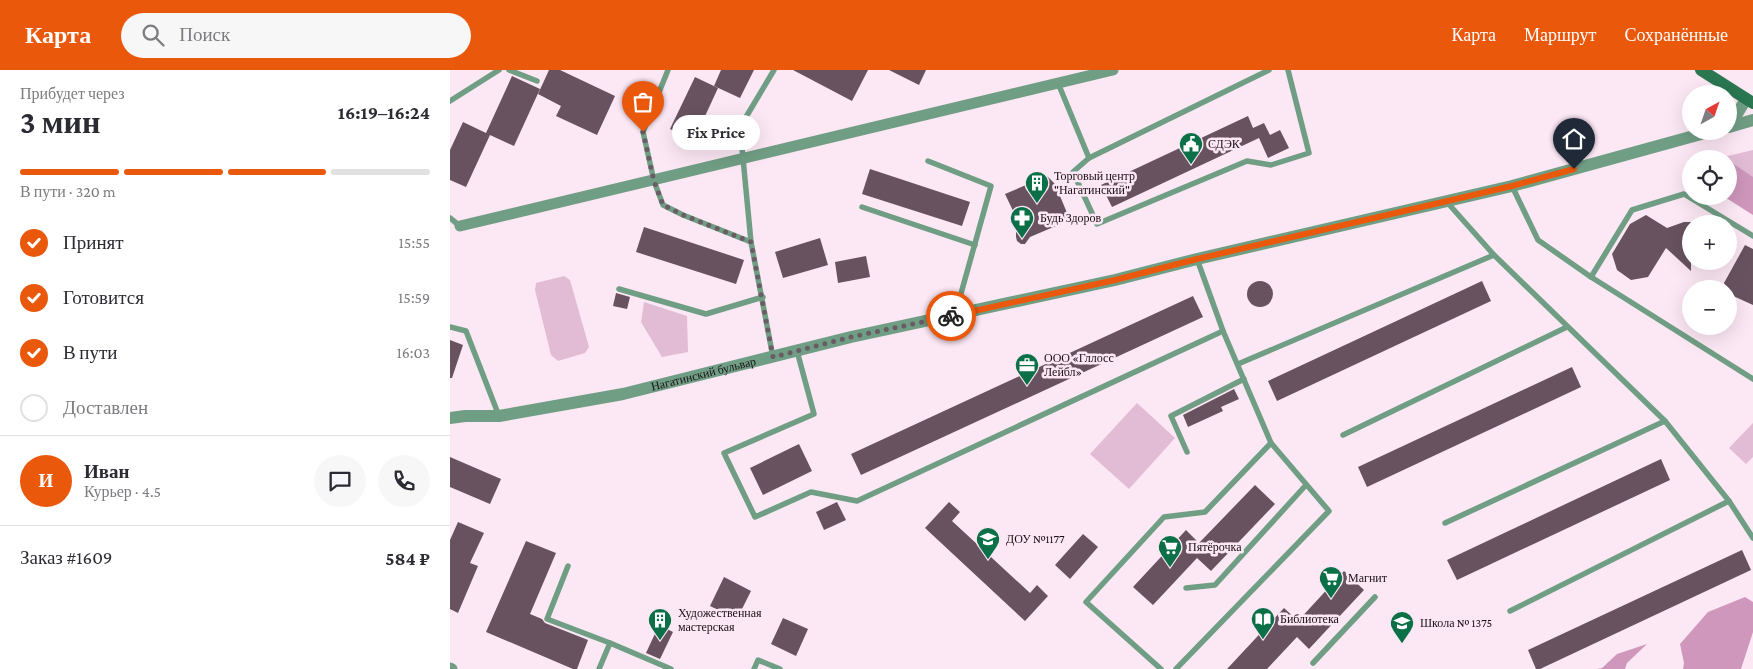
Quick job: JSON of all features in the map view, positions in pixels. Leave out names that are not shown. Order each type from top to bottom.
[{"type":"main road","points":[[1701,70],[1750,101]]},
{"type":"street","points":[[460,226],[654,181],[1106,71]]},
{"type":"street","points":[[1738,114],[1750,101]]},
{"type":"street","points":[[1738,124],[1753,120]]},
{"type":"street","name":"Нагатинский бульвар","points":[[450,418],[499,416],[624,394],[851,337],[1115,280],[1197,259],[1512,186],[1682,139]]},
{"type":"lane","points":[[450,102],[499,70]]},
{"type":"lane","points":[[510,70],[537,81]]},
{"type":"lane","points":[[668,70],[643,132],[654,181],[663,205],[751,242]]},
{"type":"lane","points":[[773,357],[751,242],[740,127],[774,70]]},
{"type":"lane","points":[[1269,70],[1089,158],[1072,172],[1097,224],[1247,161],[1271,165],[1308,153],[1288,70]]},
{"type":"lane","points":[[1058,83],[1089,158]]},
{"type":"lane","points":[[928,161],[991,186],[955,315]]},
{"type":"lane","points":[[1512,186],[1538,240],[1590,276],[1753,379]]},
{"type":"lane","points":[[1590,276],[1632,210],[1684,194],[1753,236]]},
{"type":"lane","points":[[1446,201],[1494,255],[1665,421],[1729,500],[1753,538]]},
{"type":"lane","points":[[862,207],[975,245]]},
{"type":"lane","points":[[450,218],[460,226]]},
{"type":"lane","points":[[1238,364],[1494,255]]},
{"type":"lane","points":[[1176,669],[1329,511],[1271,443],[1223,331],[1197,259]]},
{"type":"lane","points":[[619,289],[706,314],[763,297]]},
{"type":"lane","points":[[450,327],[466,331],[499,416]]},
{"type":"lane","points":[[1343,435],[1567,327]]},
{"type":"lane","points":[[797,351],[814,414],[724,453],[755,517],[811,492],[857,501],[1223,331]]},
{"type":"lane","points":[[1187,452],[1170,416],[1244,379]]},
{"type":"lane","points":[[1445,523],[1665,421]]},
{"type":"lane","points":[[1161,669],[1086,602],[1164,517],[1205,512],[1271,443]]},
{"type":"lane","points":[[1186,588],[1215,584],[1306,485]]},
{"type":"lane","points":[[1510,611],[1729,500]]},
{"type":"lane","points":[[568,566],[547,619],[671,669]]},
{"type":"lane","points":[[1313,663],[1375,597]]},
{"type":"lane","points":[[599,669],[610,643]]},
{"type":"lane","points":[[754,669],[758,660],[780,669]]},
{"type":"shaded area","points":[[1753,150],[1753,205],[1737,195],[1737,154]]},
{"type":"shaded area","points":[[1737,166],[1753,177],[1753,215],[1737,205]]},
{"type":"shaded area","points":[[564,276],[570,280],[589,347],[585,353],[558,361],[551,355],[535,290],[536,283]]},
{"type":"shaded area","points":[[644,302],[687,316],[688,352],[662,357],[641,322]]},
{"type":"shaded area","points":[[1137,403],[1175,438],[1129,489],[1090,454]]},
{"type":"shaded area","points":[[1753,423],[1753,457],[1746,464],[1729,448]]},
{"type":"shaded area","points":[[1745,597],[1753,602],[1753,632],[1741,669],[1683,669],[1684,663],[1680,644],[1708,612]]},
{"type":"shaded area","points":[[1647,644],[1627,663],[1625,669],[1597,669],[1602,668],[1617,654]]},
{"type":"building","points":[[549,70],[560,70],[615,96],[597,135],[556,116],[561,106],[538,94]]},
{"type":"building","points":[[721,70],[754,70],[740,98],[714,86]]},
{"type":"building","points":[[793,70],[868,70],[852,101]]},
{"type":"building","points":[[889,70],[926,70],[919,85]]},
{"type":"building","points":[[512,76],[540,89],[514,146],[490,135],[466,187],[450,180],[450,150],[463,122],[486,133]]},
{"type":"building","points":[[695,77],[718,88],[694,140],[670,129]]},
{"type":"building","points":[[1248,116],[1253,128],[1264,123],[1270,135],[1280,130],[1289,148],[1268,158],[1259,138],[1112,207],[1101,185]]},
{"type":"building","points":[[870,169],[970,202],[962,226],[862,194]]},
{"type":"building","name":"Торговый центр \"Нагатинский\"","points":[[1047,176],[1055,184],[1070,220],[1030,237],[1025,244],[1021,244],[1017,241],[1016,237],[1015,215],[1005,194]]},
{"type":"building","points":[[1646,215],[1667,228],[1682,223],[1682,263],[1666,248],[1648,277],[1631,280],[1617,270],[1612,254],[1630,224]]},
{"type":"building","points":[[644,227],[744,260],[736,284],[636,252]]},
{"type":"building","points":[[820,238],[828,265],[783,278],[775,252]]},
{"type":"building","points":[[1745,245],[1753,249],[1753,305],[1737,298],[1737,280],[1726,280],[1731,270],[1737,270],[1737,259]]},
{"type":"building","points":[[866,256],[870,277],[838,283],[835,262]]},
{"type":"building","points":[[1260,281],[1269,285],[1273,294],[1269,303],[1260,307],[1251,303],[1247,294],[1251,285]]},
{"type":"building","points":[[1482,281],[1491,301],[1277,401],[1268,381]]},
{"type":"building","points":[[616,293],[630,297],[627,309],[613,306]]},
{"type":"building","points":[[1193,296],[1203,317],[861,475],[851,454]]},
{"type":"building","points":[[450,340],[463,345],[452,378],[450,378]]},
{"type":"building","points":[[1572,367],[1581,387],[1367,487],[1358,467]]},
{"type":"building","points":[[1234,389],[1239,399],[1221,407],[1223,411],[1188,427],[1183,415]]},
{"type":"building","points":[[799,444],[812,471],[763,495],[750,468]]},
{"type":"building","points":[[450,457],[501,479],[490,504],[450,487]]},
{"type":"building","points":[[1661,459],[1670,480],[1457,580],[1447,560]]},
{"type":"building","points":[[1255,485],[1275,504],[1211,571],[1197,558],[1153,605],[1133,587],[1186,530],[1199,543]]},
{"type":"building","points":[[837,502],[846,520],[824,530],[816,512]]},
{"type":"building","points":[[949,502],[960,512],[952,521],[1030,593],[1037,585],[1048,596],[1025,621],[925,528]]},
{"type":"building","points":[[458,522],[484,533],[470,563],[478,566],[458,613],[450,609],[450,540]]},
{"type":"building","points":[[1083,534],[1098,547],[1070,579],[1055,565]]},
{"type":"building","points":[[526,541],[556,553],[530,614],[542,619],[545,623],[588,640],[577,669],[573,669],[486,632]]},
{"type":"building","points":[[1742,550],[1751,570],[1540,669],[1536,669],[1528,650]]},
{"type":"building","points":[[1344,571],[1364,590],[1309,649],[1297,637],[1267,669],[1227,669],[1284,608],[1298,621]]},
{"type":"building","points":[[724,577],[751,591],[737,619],[710,606]]},
{"type":"building","points":[[783,618],[808,629],[796,656],[771,644]]},
{"type":"building","name":"Художественная мастерская","points":[[659,625],[673,632],[660,659],[646,653]]},
{"type":"way so far","points":[[643,132],[654,181],[663,205],[751,242],[773,357],[851,337],[951,316]]},
{"type":"place","name":"Fix Price","points":[[643,132]]},
{"type":"place","name":"СДЭК","points":[[1191,165]]},
{"type":"place","name":"Торговый центр \"Нагатинский\"","points":[[1037,204]]},
{"type":"place","name":"Будь Здоров","points":[[1022,239]]},
{"type":"place","name":"ООО «Гллосс Лейбл»","points":[[1027,386]]},
{"type":"place","name":"ДОУ №1177","points":[[988,560]]},
{"type":"place","name":"Пятёрочка","points":[[1170,568]]},
{"type":"place","name":"Магнит","points":[[1331,599]]},
{"type":"place","name":"Библиотека","points":[[1263,640]]},
{"type":"place","name":"Художественная мастерская","points":[[660,641]]},
{"type":"place","name":"Школа № 1375","points":[[1402,644]]},
{"type":"route","points":[[951,316],[1115,280],[1197,259],[1512,186],[1574,169]]}]
